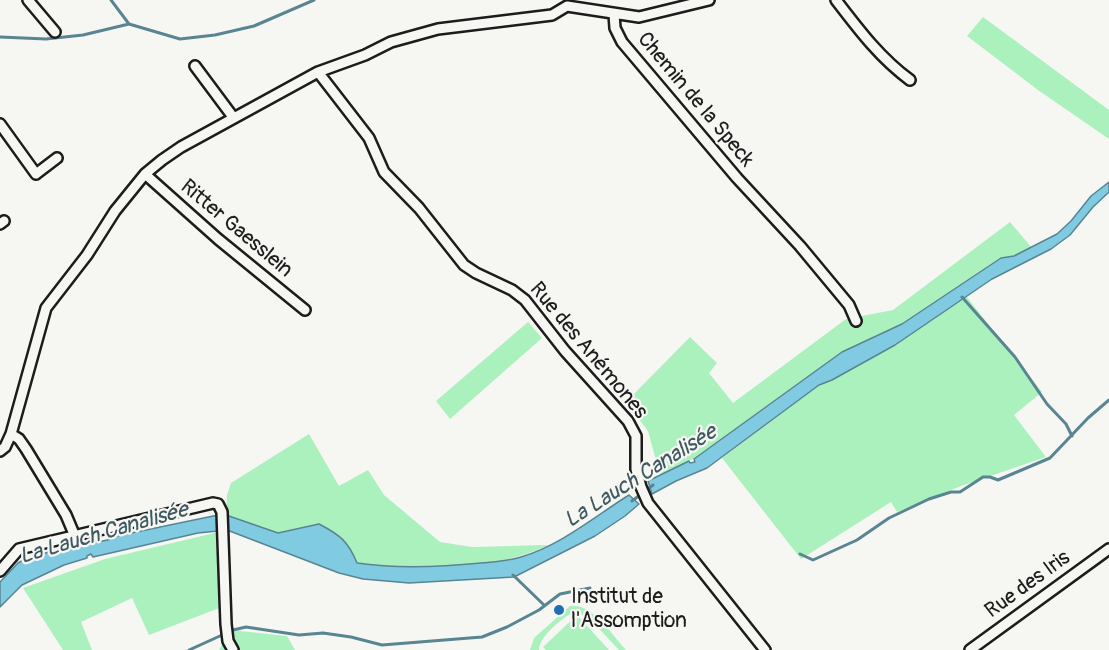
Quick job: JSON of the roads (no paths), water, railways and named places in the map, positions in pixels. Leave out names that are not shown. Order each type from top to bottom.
[{"type":"street","points":[[27,0],[54,33]]},
{"type":"street","points":[[0,451],[5,447],[11,434],[46,308],[87,255],[115,211],[145,174],[162,160],[233,117],[318,72],[342,65],[391,42],[438,29],[552,15],[566,3],[614,14],[639,16],[709,0]]},
{"type":"street","points":[[837,0],[871,46],[892,67],[910,80]]},
{"type":"street","name":"Chemin de la Speck","points":[[614,14],[615,28],[622,42],[737,178],[800,246],[849,305],[856,321]]},
{"type":"street","points":[[195,66],[233,117]]},
{"type":"street","name":"Rue des Anémones","points":[[318,72],[369,138],[384,172],[419,208],[464,265],[512,290],[525,300],[565,351],[628,421],[636,436],[636,469],[648,503],[765,650]]},
{"type":"street","points":[[0,124],[36,174],[57,158]]},
{"type":"street","name":"Ritter Gaesslein","points":[[145,174],[218,239],[305,310]]},
{"type":"street","points":[[11,434],[19,439],[26,449],[66,515],[74,534]]},
{"type":"street","points":[[0,571],[19,549],[74,534],[213,503],[220,508],[227,630],[231,646]]},
{"type":"street","name":"Rue des Iris","points":[[970,650],[1109,549]]},
{"type":"water","points":[[1109,182],[1109,192],[1070,235],[1051,249],[992,279],[895,345],[819,385],[707,468],[652,494],[648,481],[689,461],[690,463],[695,462],[694,459],[842,352],[902,324],[1001,258],[1014,256],[1057,234],[1091,196]]},
{"type":"water","points":[[629,495],[639,504],[625,516],[595,536],[514,577],[409,583],[363,579],[339,573],[227,530],[226,515],[278,533],[319,524],[342,539],[357,563],[419,567],[450,566],[506,560],[536,552],[577,530]]},
{"type":"water","points":[[218,515],[218,531],[198,533],[93,557],[91,554],[87,558],[64,565],[22,585],[0,607],[0,582],[25,559],[72,545],[97,540],[98,542],[112,539],[112,537]]},
{"type":"waterway","points":[[111,0],[129,24]]},
{"type":"waterway","points":[[0,37],[46,39],[83,35],[129,24],[180,39],[215,35],[254,26],[314,0]]},
{"type":"waterway","points":[[962,297],[1015,357],[1047,404],[1066,424],[1072,436]]},
{"type":"waterway","points":[[800,554],[813,560],[857,540],[889,518],[929,499],[951,492],[960,492],[983,477],[998,480],[1050,458],[1088,418],[1109,400]]},
{"type":"waterway","name":"La Lauch Canalisée","points":[[632,501],[653,485]]},
{"type":"waterway","points":[[513,575],[544,605]]},
{"type":"waterway","points":[[189,650],[233,630],[246,627],[299,635],[323,633],[382,645],[482,637],[539,610],[560,594],[590,588]]},
{"type":"place","name":"Institut de l'Assomption","points":[[559,610]]}]
